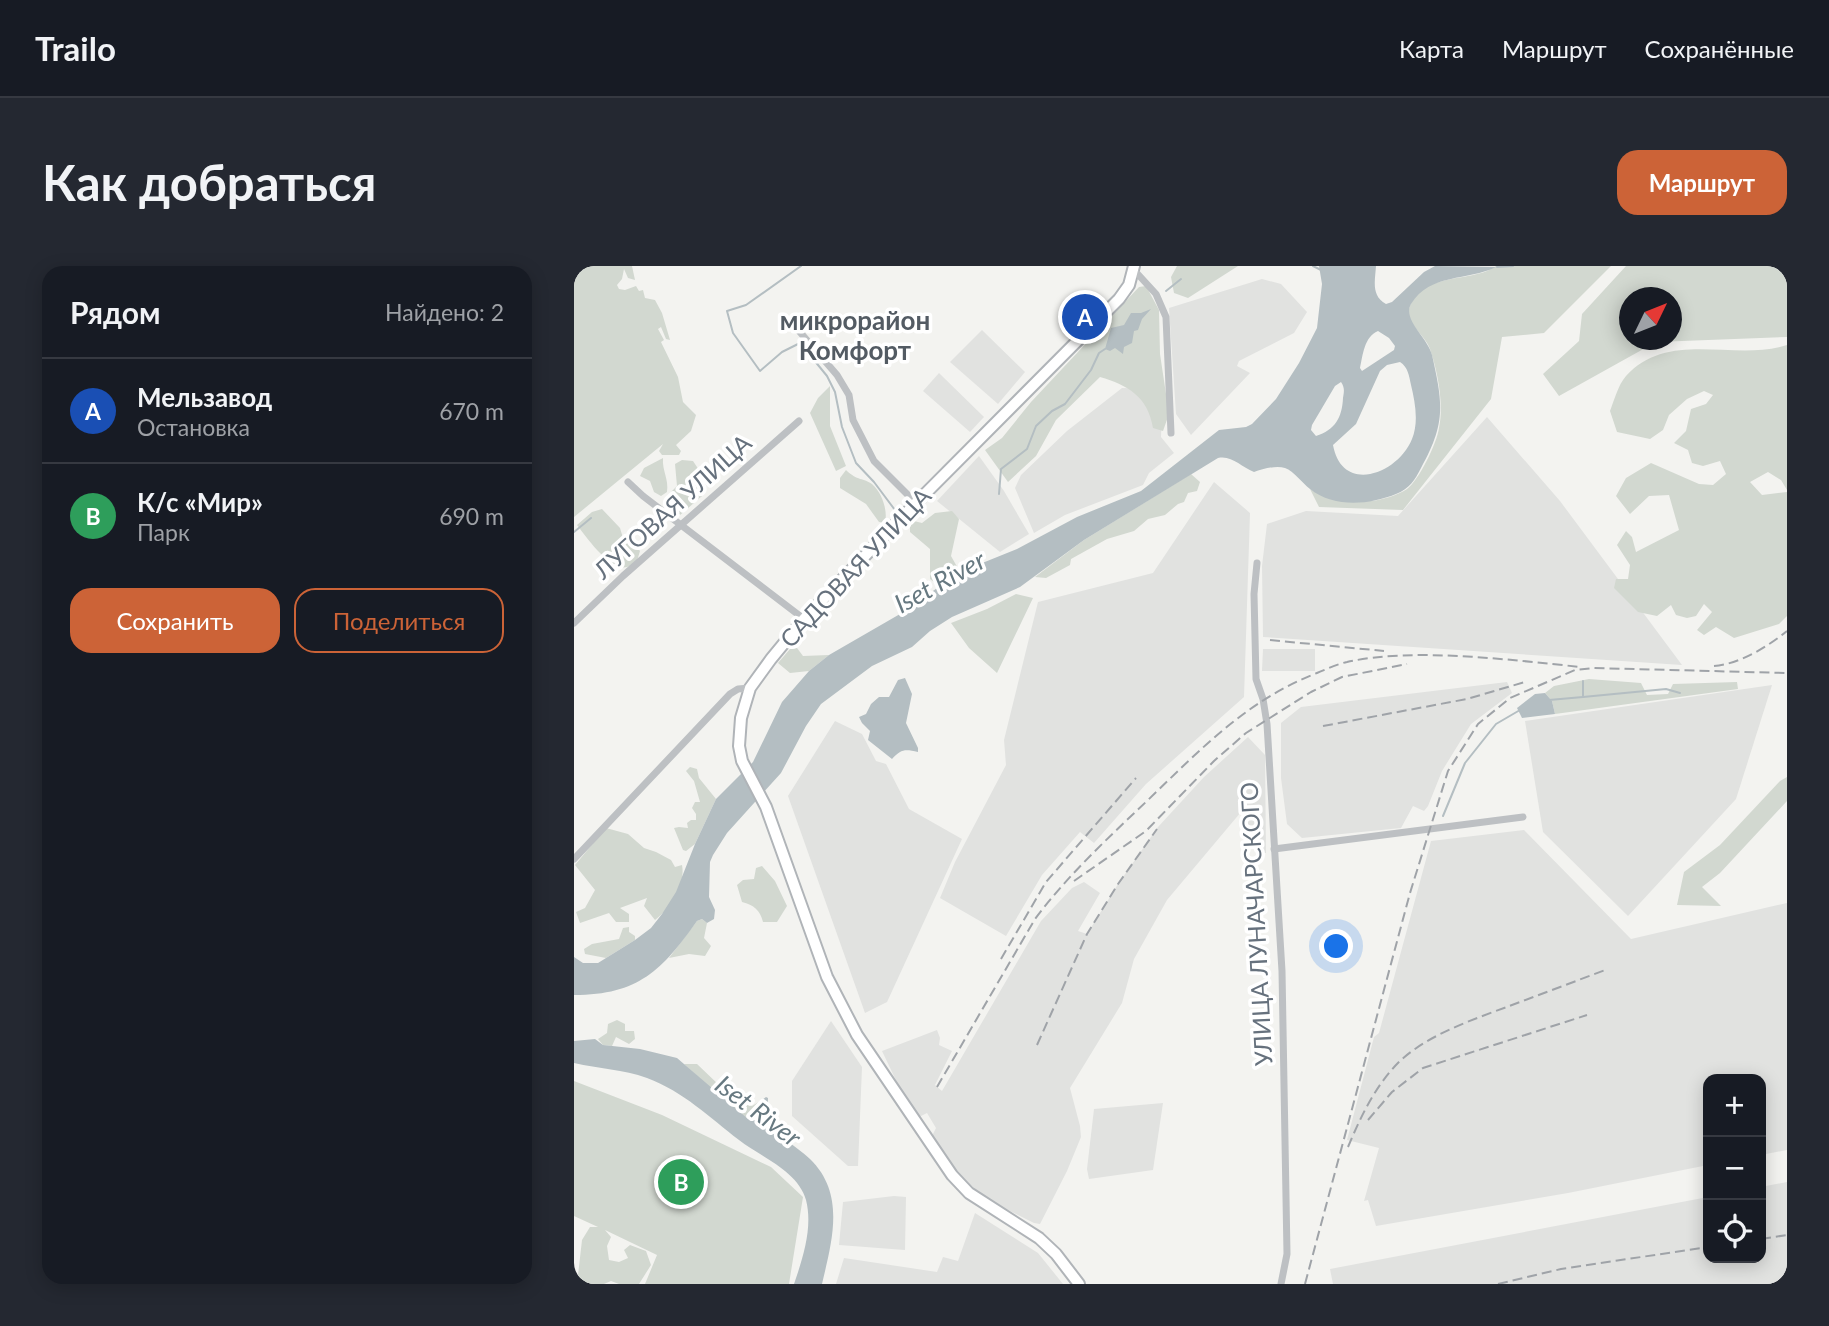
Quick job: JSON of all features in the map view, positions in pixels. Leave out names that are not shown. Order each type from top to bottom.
[{"type":"main road","name":"САДОВАЯ УЛИЦА","points":[[750,688],[804,620],[1119,299],[1129,285],[1134,268]]},
{"type":"main road","points":[[750,688],[739,734],[742,761],[766,807],[827,977],[857,1035],[952,1175],[978,1199],[1039,1238],[1056,1254],[1079,1284]]},
{"type":"street","points":[[1134,268],[1156,294],[1166,317],[1171,433]]},
{"type":"street","points":[[799,331],[837,374],[849,395],[853,420],[874,461],[916,503]]},
{"type":"street","name":"ЛУГОВАЯ УЛИЦА","points":[[574,623],[681,524],[799,421]]},
{"type":"street","points":[[628,482],[804,620]]},
{"type":"street","name":"УЛИЦА ЛУНАЧАРСКОГО","points":[[1257,563],[1254,594],[1256,679],[1267,724],[1282,971],[1287,1254],[1281,1284]]},
{"type":"street","name":"САДОВАЯ УЛИЦА","points":[[574,859],[730,694],[738,689],[750,688]]},
{"type":"street","points":[[1275,849],[1523,817]]},
{"type":"shaded area","points":[[574,266],[632,266],[635,280],[628,278],[624,269],[622,279],[617,285],[619,289],[625,290],[636,286],[639,291],[643,290],[645,298],[655,300],[670,340],[666,339],[661,327],[658,329],[664,340],[661,342],[678,377],[683,402],[696,415],[691,431],[676,445],[681,451],[679,455],[662,455],[659,451],[663,444],[574,517]]},
{"type":"shaded area","points":[[1177,266],[1238,266],[1188,298],[1174,293],[1171,277]]},
{"type":"shaded area","points":[[1319,266],[1376,266],[1376,292],[1386,304],[1435,266],[1496,267],[1439,282],[1419,294],[1411,304],[1410,316],[1432,355],[1440,413],[1429,452],[1408,487],[1375,501],[1341,502],[1319,495],[1285,468],[1274,467],[1254,472],[1232,460],[1218,458],[1084,540],[1020,587],[952,617],[912,647],[872,666],[821,704],[781,773],[727,833],[713,855],[710,862],[709,897],[715,910],[714,919],[707,923],[702,919],[697,921],[660,966],[632,985],[597,994],[574,995],[574,957],[583,963],[598,963],[651,928],[662,914],[676,892],[716,799],[753,762],[782,702],[809,671],[829,655],[900,614],[960,572],[1017,549],[1077,517],[1141,491],[1219,430],[1252,424],[1276,399],[1317,328],[1322,284]],"holes":[[[1378,331],[1389,338],[1395,346],[1394,350],[1362,371],[1360,368],[1365,347],[1370,337]],[[1400,362],[1408,372],[1415,405],[1414,432],[1405,451],[1395,462],[1371,474],[1358,474],[1347,470],[1338,461],[1333,445],[1356,424],[1380,371],[1387,365]],[[1341,382],[1344,388],[1339,417],[1333,427],[1316,436],[1311,430],[1312,425],[1335,386]]]},
{"type":"shaded area","points":[[1496,266],[1611,266],[1544,333],[1502,337],[1491,399],[1403,510],[1319,507],[1310,489],[1339,499],[1371,501],[1390,497],[1407,489],[1417,478],[1438,435],[1440,399],[1438,378],[1430,349],[1410,319],[1409,309],[1415,297],[1425,288]]},
{"type":"shaded area","points":[[1626,266],[1787,266],[1787,337],[1682,341],[1682,287],[1619,287],[1619,350],[1642,350],[1559,396],[1543,374],[1579,341],[1582,314]]},
{"type":"shaded area","points":[[1262,279],[1281,284],[1307,312],[1294,333],[1239,361],[1237,366],[1250,373],[1191,435],[1176,414],[1169,308]]},
{"type":"shaded area","points":[[1146,286],[1159,310],[1160,354],[1169,414],[1163,431],[1153,428],[1147,408],[1128,388],[1100,377],[1056,420],[1036,456],[1008,482],[985,450],[1002,438],[1031,402],[1139,287]]},
{"type":"shaded area","points":[[1151,309],[1142,319],[1138,330],[1134,331],[1132,343],[1124,347],[1123,354],[1115,348],[1110,351],[1105,349],[1111,328],[1124,325],[1131,313]]},
{"type":"shaded area","points":[[982,330],[1025,372],[998,404],[950,362]]},
{"type":"shaded area","points":[[1787,345],[1787,490],[1781,480],[1768,472],[1750,482],[1762,495],[1787,492],[1787,616],[1779,624],[1734,638],[1716,627],[1704,635],[1697,630],[1712,612],[1704,604],[1696,616],[1687,618],[1676,615],[1671,605],[1657,616],[1638,612],[1614,588],[1616,579],[1628,579],[1630,565],[1617,545],[1626,531],[1632,537],[1636,552],[1679,530],[1669,495],[1649,496],[1630,514],[1616,496],[1626,478],[1651,463],[1699,484],[1713,485],[1726,474],[1720,461],[1703,466],[1692,463],[1688,450],[1674,443],[1686,431],[1691,409],[1706,404],[1713,395],[1704,391],[1687,399],[1669,415],[1663,430],[1650,439],[1617,432],[1610,411],[1621,384],[1626,376],[1643,362],[1662,354],[1703,349],[1767,349]]},
{"type":"shaded area","points":[[939,373],[984,417],[970,432],[923,391]]},
{"type":"shaded area","points":[[830,386],[830,426],[846,466],[836,471],[810,413],[818,398]]},
{"type":"shaded area","points":[[1122,388],[1163,389],[1161,437],[1174,453],[1149,473],[1143,485],[1065,515],[1034,533],[1015,488],[1021,475],[1067,431]]},
{"type":"shaded area","points":[[1487,417],[1560,501],[1682,665],[1263,637],[1262,566],[1267,524],[1306,511],[1398,516]]},
{"type":"shaded area","points":[[979,456],[1004,491],[1029,534],[1000,552],[937,501]]},
{"type":"shaded area","points":[[663,458],[667,492],[661,496],[654,492],[650,481],[640,476],[644,468]]},
{"type":"shaded area","points":[[682,460],[693,461],[699,470],[697,480],[702,496],[680,515],[676,511],[678,502],[671,492],[677,486],[675,464]]},
{"type":"shaded area","points":[[846,470],[876,488],[885,507],[885,523],[879,522],[866,504],[840,488],[840,478]]},
{"type":"shaded area","points":[[1191,474],[1200,482],[1197,491],[1188,493],[1184,502],[1165,515],[1148,519],[1134,531],[1107,539],[1071,559],[1070,565],[1046,578],[1035,577],[1084,540]]},
{"type":"shaded area","points":[[1214,482],[1250,513],[1244,697],[1146,784],[1094,843],[1080,832],[1042,875],[1006,936],[940,898],[955,862],[1006,765],[1004,740],[1038,602],[1153,573]]},
{"type":"shaded area","points":[[602,509],[620,528],[623,538],[640,551],[637,561],[630,566],[621,567],[607,559],[577,525],[592,512]]},
{"type":"shaded area","points":[[952,511],[959,519],[951,556],[960,572],[939,586],[930,579],[930,549],[910,532],[910,520],[922,523],[935,513]]},
{"type":"shaded area","points":[[1016,594],[1033,598],[997,673],[969,648],[951,623]]},
{"type":"shaded area","points":[[797,648],[803,656],[829,655],[809,671],[790,673],[778,663],[790,649]]},
{"type":"shaded area","points":[[1263,649],[1315,649],[1315,671],[1262,671]]},
{"type":"shaded area","points":[[905,678],[912,694],[906,723],[918,752],[904,751],[892,759],[868,740],[870,731],[859,717],[866,714],[871,704],[879,697],[889,697],[898,680]]},
{"type":"shaded area","points":[[1589,679],[1641,683],[1647,695],[1668,694],[1673,684],[1737,682],[1738,689],[1555,714],[1552,701],[1545,693],[1554,686]]},
{"type":"shaded area","points":[[1507,682],[1512,693],[1471,724],[1442,771],[1428,806],[1424,811],[1413,806],[1401,828],[1302,838],[1287,824],[1281,778],[1281,723],[1301,707]]},
{"type":"shaded area","points":[[1772,685],[1736,799],[1628,916],[1543,832],[1525,721]]},
{"type":"shaded area","points":[[1545,693],[1552,701],[1555,714],[1522,718],[1517,708],[1535,694]]},
{"type":"shaded area","points":[[835,721],[862,734],[876,761],[886,764],[909,809],[962,839],[887,1002],[865,1013],[788,796]]},
{"type":"shaded area","points":[[1248,737],[1265,755],[1266,853],[1263,853],[1241,812],[1167,900],[1134,959],[1122,1003],[1070,1088],[1081,1137],[1040,1224],[1034,1223],[996,1204],[976,1190],[950,1163],[933,1141],[936,1128],[927,1113],[919,1117],[903,1095],[882,1051],[937,1030],[939,1045],[952,1051],[935,1085],[942,1091],[1041,921],[1072,888],[1084,882],[1100,893],[1078,931],[1087,934],[1158,827],[1204,777]]},
{"type":"shaded area","points":[[690,767],[697,769],[699,778],[716,799],[695,844],[686,851],[683,850],[674,828],[688,828],[687,823],[696,820],[692,808],[695,802],[700,802],[694,781],[686,771]]},
{"type":"shaded area","points":[[1787,777],[1787,801],[1720,873],[1702,887],[1721,906],[1677,905],[1684,872],[1720,845],[1780,781]]},
{"type":"shaded area","points":[[606,828],[628,834],[644,848],[671,860],[675,867],[682,865],[682,880],[676,896],[655,920],[644,906],[647,898],[620,908],[629,914],[629,922],[616,922],[609,913],[580,923],[576,912],[585,908],[595,890],[575,865]]},
{"type":"shaded area","points":[[1524,830],[1631,939],[1787,903],[1787,1150],[1766,1154],[1766,1074],[1703,1074],[1703,1166],[1568,1193],[1376,1226],[1368,1200],[1364,1201],[1379,1148],[1347,1140],[1431,841]]},
{"type":"shaded area","points":[[762,866],[775,881],[787,906],[777,922],[763,922],[756,909],[742,902],[737,885],[743,880],[754,879],[756,868]]},
{"type":"shaded area","points":[[702,919],[707,923],[704,938],[711,946],[705,956],[689,954],[669,958],[697,921]]},
{"type":"shaded area","points":[[629,927],[635,940],[606,958],[585,954],[584,949],[592,944],[619,939],[623,928]]},
{"type":"shaded area","points":[[617,1020],[625,1024],[625,1031],[634,1031],[635,1039],[629,1044],[616,1037],[612,1046],[603,1045],[598,1039],[607,1033],[608,1024]]},
{"type":"shaded area","points":[[831,1021],[862,1067],[858,1166],[848,1166],[792,1116],[792,1081]]},
{"type":"shaded area","points":[[595,1039],[603,1045],[640,1049],[677,1058],[748,1119],[757,1115],[762,1100],[768,1098],[767,1124],[810,1159],[828,1187],[832,1203],[832,1235],[822,1284],[794,1284],[808,1232],[806,1200],[795,1181],[673,1090],[629,1073],[574,1063],[574,1041]]},
{"type":"shaded area","points":[[684,1064],[697,1064],[720,1086],[732,1090],[738,1099],[752,1106],[762,1100],[758,1113],[748,1119],[739,1114]]},
{"type":"shaded area","points":[[574,1081],[662,1115],[771,1167],[803,1197],[789,1284],[645,1284],[657,1255],[605,1230],[611,1237],[607,1246],[609,1260],[619,1262],[628,1258],[624,1250],[630,1245],[646,1251],[651,1265],[639,1284],[619,1284],[611,1281],[604,1284],[577,1284],[582,1240],[590,1227],[598,1227],[574,1216]]},
{"type":"shaded area","points":[[1163,1103],[1153,1170],[1089,1179],[1087,1169],[1094,1109]]},
{"type":"shaded area","points":[[1787,1182],[1787,1284],[1333,1284],[1330,1269],[1703,1198],[1703,1263],[1766,1263],[1766,1186]]},
{"type":"shaded area","points":[[906,1197],[905,1250],[839,1245],[843,1202]]},
{"type":"shaded area","points":[[975,1213],[1038,1253],[1063,1284],[836,1284],[844,1258],[937,1272],[943,1257],[958,1261]]},
{"type":"waterway","points":[[801,266],[746,305],[727,311],[733,333],[760,371],[782,352],[798,344],[805,349],[827,376],[835,392],[842,427],[856,463],[895,510]]},
{"type":"waterway","points":[[1313,266],[1321,270]]},
{"type":"waterway","points":[[1497,267],[1513,266]]},
{"type":"waterway","points":[[1166,291],[1181,279]]},
{"type":"waterway","points":[[999,494],[1001,469],[1027,449],[1036,426],[1052,411],[1065,404],[1091,370],[1099,353],[1105,349]]},
{"type":"waterway","points":[[574,532],[591,518]]},
{"type":"waterway","points":[[1583,681],[1583,697],[1666,689],[1680,693]]},
{"type":"waterway","points":[[1549,700],[1583,697]]},
{"type":"waterway","points":[[1443,816],[1465,763],[1496,724],[1520,710]]},
{"type":"railway","points":[[1714,666],[1753,654],[1787,631]]},
{"type":"railway","points":[[1270,640],[1384,651]]},
{"type":"railway","points":[[937,1087],[1035,919],[1061,887],[1206,745],[1269,697],[1336,665],[1402,655],[1463,656],[1581,667]]},
{"type":"railway","points":[[1074,881],[1146,831],[1214,761],[1246,733],[1311,692],[1342,677],[1407,664]]},
{"type":"railway","points":[[1305,1284],[1410,893],[1448,771],[1478,724],[1510,698],[1575,670],[1594,668],[1787,673]]},
{"type":"railway","points":[[1323,726],[1467,699],[1525,682]]},
{"type":"railway","points":[[1001,959],[1046,882],[1136,778]]},
{"type":"railway","points":[[1037,1045],[1087,934],[1157,829]]},
{"type":"railway","points":[[1348,1147],[1377,1090],[1392,1069],[1413,1050],[1469,1021],[1608,969]]},
{"type":"railway","points":[[1368,1120],[1392,1092],[1423,1068],[1587,1015]]},
{"type":"railway","points":[[1766,1238],[1787,1235]]},
{"type":"railway","points":[[1498,1284],[1561,1269],[1703,1248]]},
{"type":"place","name":"Мельзавод","points":[[1085,317]]},
{"type":"place","name":"К/с «Мир»","points":[[681,1182]]},
{"type":"district","name":"микрорайон Комфорт","points":[[855,336]]},
{"type":"water label","name":"Iset River","points":[[940,582]]},
{"type":"water label","name":"Iset River","points":[[758,1111]]}]
